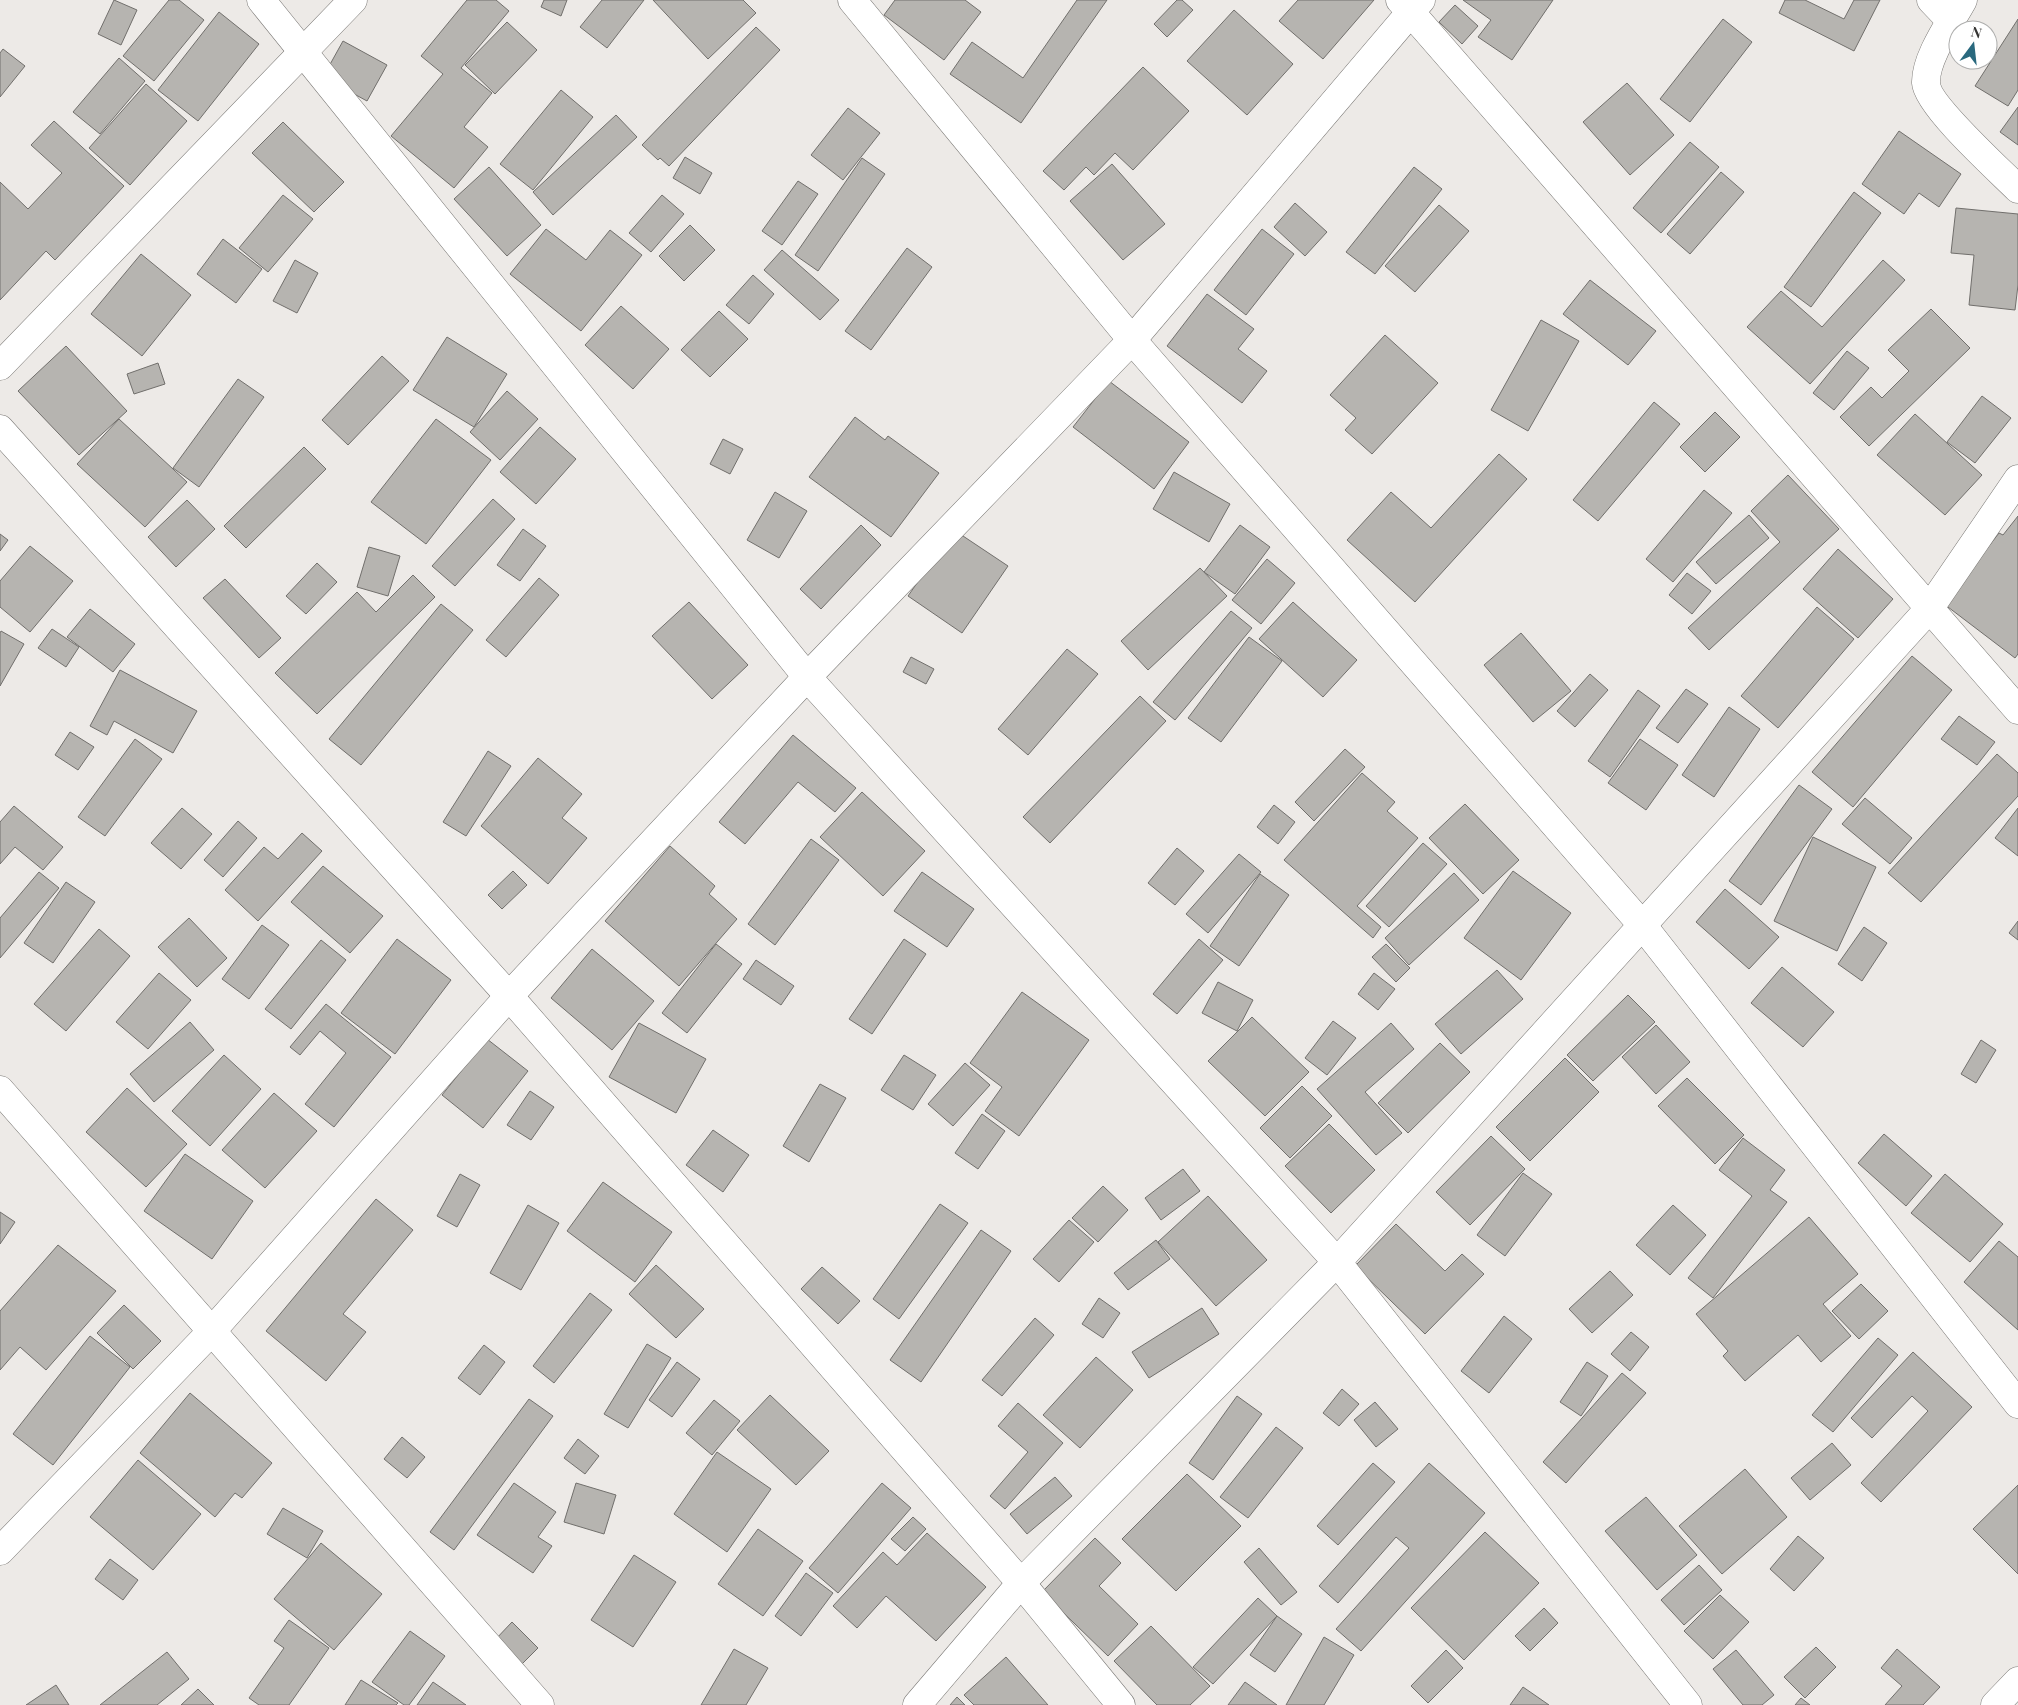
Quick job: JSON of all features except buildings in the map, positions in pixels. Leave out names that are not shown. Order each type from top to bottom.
[{"type":"street","points":[[261,0],[807,677],[1337,1262],[1688,1705]]},
{"type":"street","points":[[0,366],[353,0]]},
{"type":"street","points":[[852,0],[1132,340],[1642,926],[2018,1404]]},
{"type":"street","points":[[1931,0],[1957,11],[1929,62],[1926,84],[1942,112],[2018,189]]},
{"type":"street","points":[[0,1551],[212,1332],[509,996],[807,677],[1132,340],[1410,4],[1929,609],[2018,710]]},
{"type":"street","points":[[0,429],[509,996],[1021,1583],[1121,1705]]},
{"type":"street","points":[[917,1705],[1021,1583],[1337,1262],[1929,609],[2018,479]]},
{"type":"street","points":[[0,1090],[540,1705]]},
{"type":"street","points":[[1995,1705],[2018,1681]]}]
